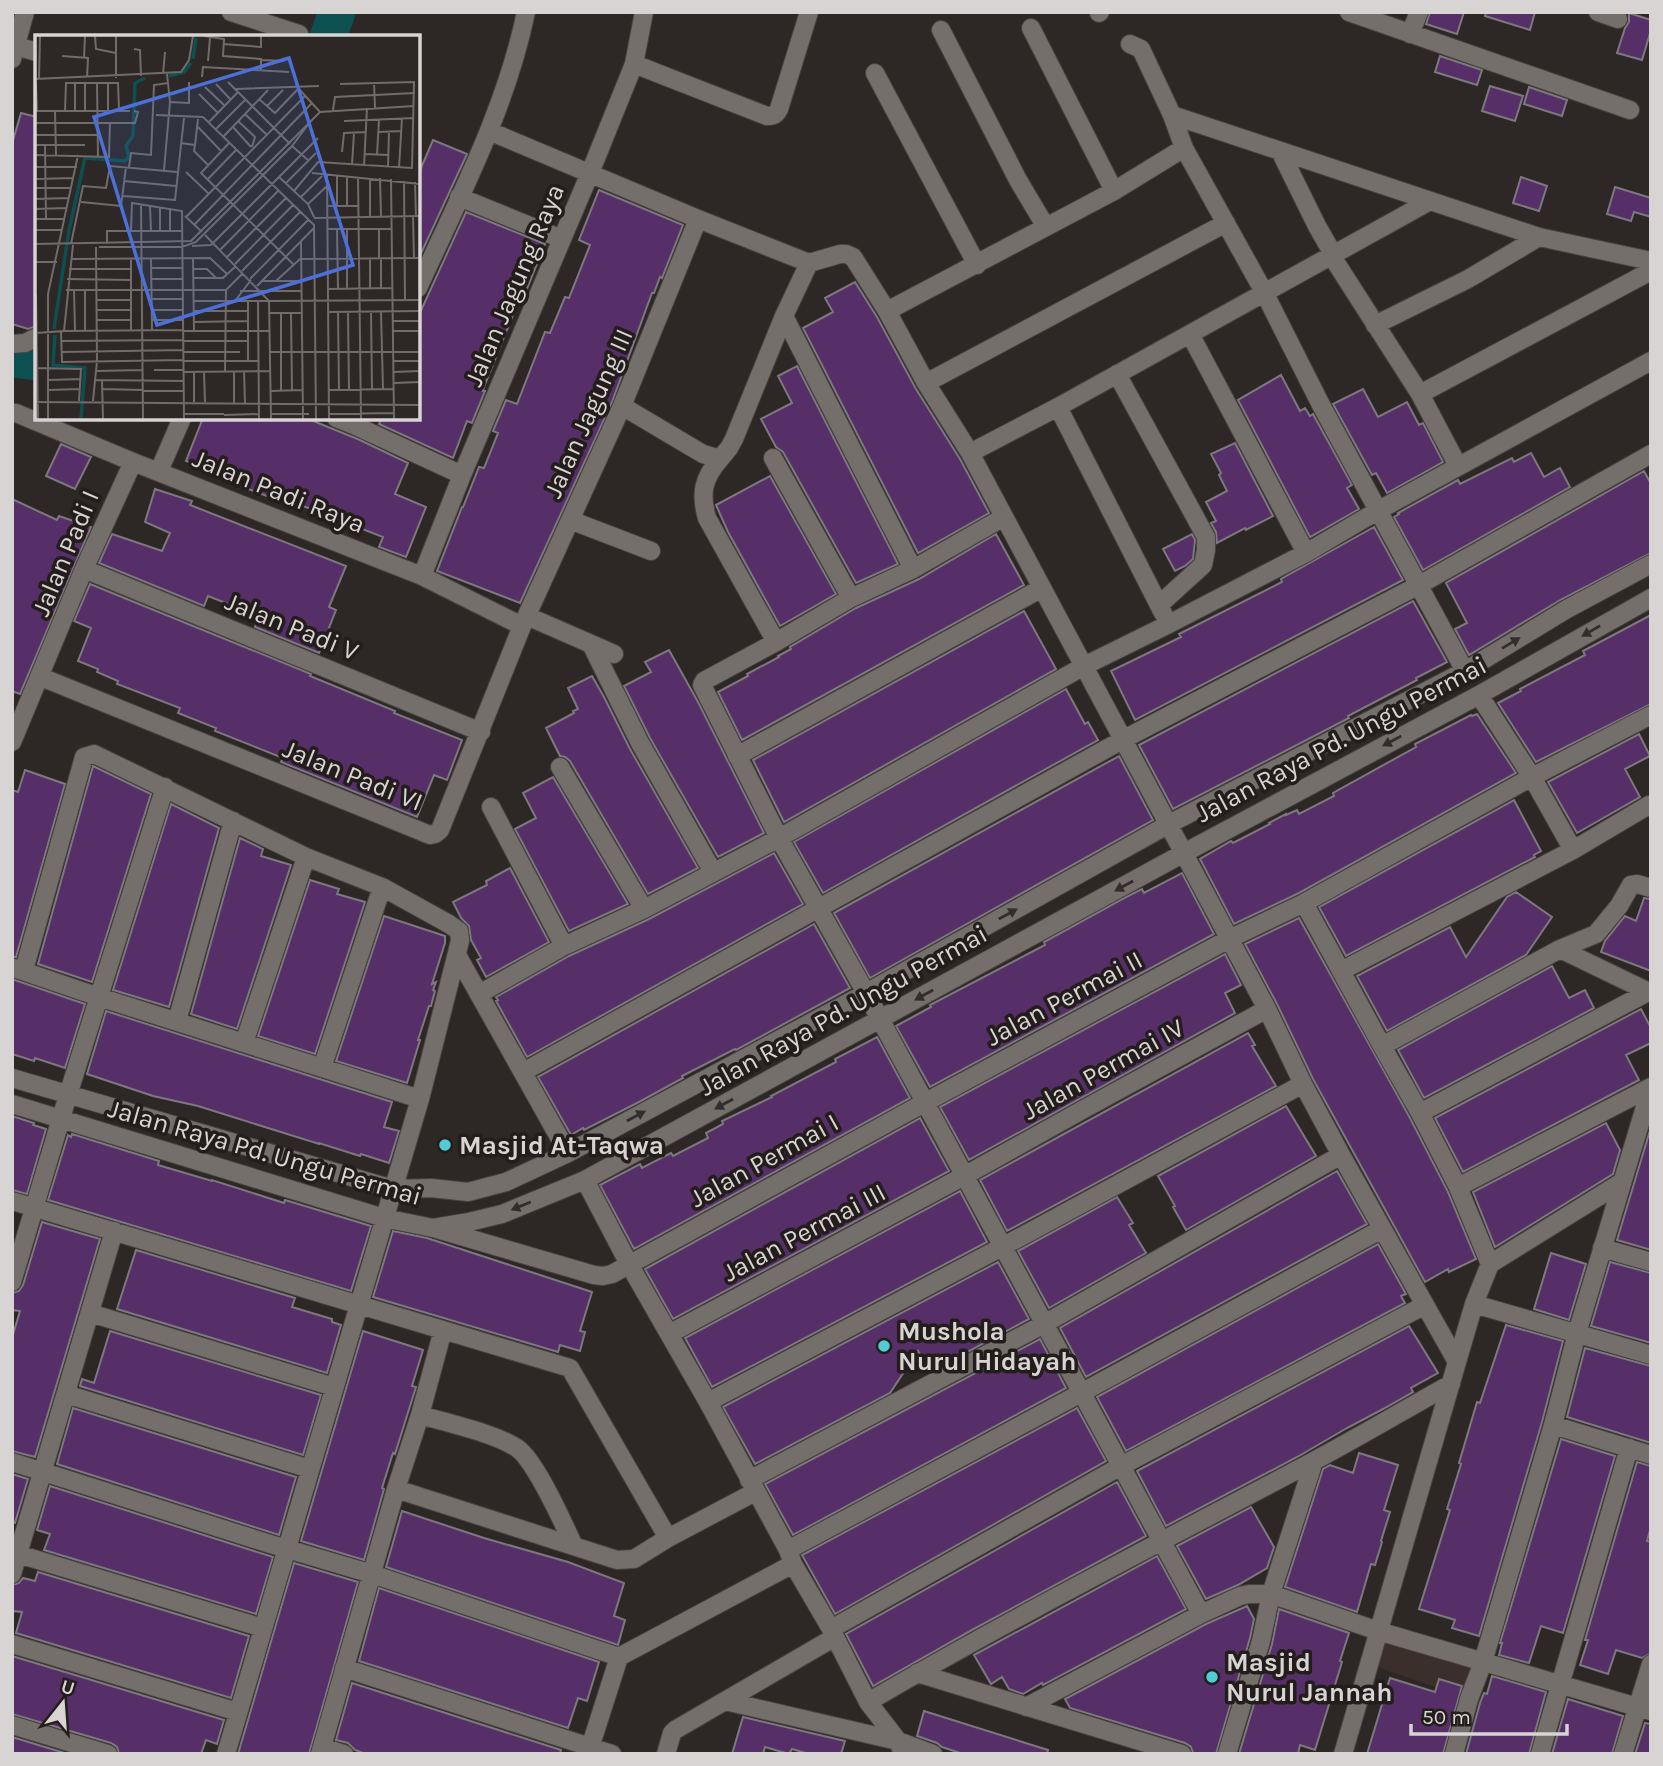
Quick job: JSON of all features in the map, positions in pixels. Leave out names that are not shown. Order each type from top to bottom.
[{"type":"street","points":[[25,12],[14,50],[35,52]]},
{"type":"street","points":[[231,12],[299,34]]},
{"type":"street","points":[[420,284],[489,131],[522,33],[526,12]]},
{"type":"street","name":"Jalan Jagung Raya","points":[[422,576],[634,64],[644,12]]},
{"type":"street","points":[[634,64],[767,116],[774,115],[779,109],[809,12]]},
{"type":"street","points":[[1349,12],[1630,110]]},
{"type":"street","points":[[1410,34],[1419,12]]},
{"type":"street","points":[[1598,12],[1618,19]]},
{"type":"street","points":[[1031,28],[1114,191]]},
{"type":"street","points":[[941,30],[1018,180],[1046,227]]},
{"type":"street","points":[[1130,44],[1141,48],[1184,148],[1264,292],[1321,405],[1465,671]]},
{"type":"street","points":[[875,72],[977,265]]},
{"type":"street","points":[[1172,115],[1539,237],[1651,261]]},
{"type":"street","points":[[489,131],[810,263],[840,254],[853,257],[970,453],[1267,1009],[1340,1155],[1457,1363]]},
{"type":"street","points":[[887,311],[1114,191],[1184,148]]},
{"type":"street","points":[[1280,151],[1332,254],[1420,394],[1458,466]]},
{"type":"street","points":[[459,197],[562,239]]},
{"type":"street","points":[[970,453],[1430,201]]},
{"type":"street","name":"Jalan Jagung III","points":[[525,621],[622,406],[698,219]]},
{"type":"street","points":[[926,383],[1226,223]]},
{"type":"street","points":[[1375,325],[1468,279],[1539,237]]},
{"type":"street","points":[[776,642],[707,518],[702,502],[703,491],[713,467],[734,439],[784,316],[810,263]]},
{"type":"street","points":[[1420,394],[1651,271]]},
{"type":"street","points":[[784,316],[913,569]]},
{"type":"street","points":[[1190,334],[1306,553]]},
{"type":"street","points":[[12,344],[35,338]]},
{"type":"street","points":[[479,994],[564,946],[644,909],[779,838],[1084,666],[1306,553],[1458,466],[1651,361]]},
{"type":"street","points":[[1117,374],[1206,537],[1203,565],[1159,605]]},
{"type":"street","points":[[622,406],[704,454],[720,459]]},
{"type":"street","points":[[1058,407],[1169,624]]},
{"type":"street","name":"Jalan Padi Raya","points":[[12,414],[16,412],[133,462],[422,576],[525,621],[614,654]]},
{"type":"street","points":[[159,471],[181,420]]},
{"type":"street","points":[[358,422],[462,475]]},
{"type":"street","points":[[523,1072],[1124,739],[1419,585],[1651,454]]},
{"type":"street","points":[[774,458],[851,598]]},
{"type":"street","name":"Jalan Padi I","points":[[12,742],[84,569],[133,462]]},
{"type":"street","points":[[1004,517],[913,569],[851,598],[702,683],[779,838],[866,993],[1201,1614]]},
{"type":"street","points":[[570,520],[652,551]]},
{"type":"street","name":"Jalan Raya Pd. Ungu Permai","points":[[12,1078],[393,1189],[431,1188],[468,1192],[506,1182],[568,1153],[866,993],[1169,824],[1465,671],[1567,609],[1651,564]]},
{"type":"street","name":"Jalan Padi V","points":[[84,569],[481,732]]},
{"type":"street","points":[[737,756],[1042,588]]},
{"type":"street","name":"Jalan Raya Pd. Ungu Permai","points":[[12,1104],[384,1217],[433,1228],[502,1214],[585,1180],[1479,695],[1651,598]]},
{"type":"street","name":"Jalan Padi VI","points":[[41,677],[429,835],[440,830],[525,621]]},
{"type":"street","points":[[591,644],[640,743],[713,872]]},
{"type":"street","points":[[1479,695],[1532,777],[1573,850]]},
{"type":"street","name":"Jalan Permai II","points":[[924,1103],[1229,939],[1304,903],[1532,777],[1651,715]]},
{"type":"street","points":[[226,1754],[420,1099],[457,955],[459,931],[382,887],[306,857],[94,754],[84,757],[18,969],[420,1099]]},
{"type":"street","points":[[560,767],[644,909]]},
{"type":"street","points":[[12,1282],[165,787]]},
{"type":"street","points":[[1340,971],[1573,850],[1648,805]]},
{"type":"street","points":[[491,807],[564,946]]},
{"type":"street","points":[[177,1021],[233,821]]},
{"type":"street","points":[[244,1043],[306,857]]},
{"type":"street","points":[[1382,1046],[1560,949],[1596,934],[1631,886],[1637,884],[1651,888]]},
{"type":"street","points":[[322,1068],[382,887]]},
{"type":"street","points":[[1304,903],[1420,1113],[1458,1187],[1490,1264]]},
{"type":"street","points":[[1560,949],[1649,993]]},
{"type":"street","points":[[457,955],[568,1153]]},
{"type":"street","points":[[1420,1113],[1649,993]]},
{"type":"street","name":"Jalan Permai IV","points":[[964,1176],[1267,1009]]},
{"type":"street","points":[[708,1402],[1303,1084]]},
{"type":"street","points":[[1458,1187],[1651,1087]]},
{"type":"street","points":[[1454,1754],[1651,1087]]},
{"type":"street","name":"Jalan Permai I","points":[[433,1228],[594,1275],[612,1274],[924,1103]]},
{"type":"street","points":[[396,1489],[617,1560],[634,1559],[752,1486],[1340,1155]]},
{"type":"street","name":"Jalan Permai III","points":[[669,1334],[964,1176]]},
{"type":"street","points":[[585,1180],[629,1264],[708,1402],[868,1702],[901,1747]]},
{"type":"street","points":[[1343,1754],[1457,1363],[1490,1264],[1622,1182]]},
{"type":"street","points":[[12,1201],[569,1368],[668,1538]]},
{"type":"street","points":[[589,1751],[619,1657],[1082,1393],[1382,1229]]},
{"type":"street","points":[[12,1574],[114,1231]]},
{"type":"street","points":[[1602,1248],[1651,1262]]},
{"type":"street","points":[[1475,1304],[1651,1355]]},
{"type":"street","points":[[666,1754],[675,1730],[833,1633],[1121,1466],[1425,1305]]},
{"type":"street","points":[[90,1313],[334,1387]]},
{"type":"street","points":[[344,1754],[321,1750],[443,1331]]},
{"type":"street","points":[[868,1702],[1451,1384]]},
{"type":"street","points":[[66,1394],[310,1469]]},
{"type":"street","points":[[420,1415],[500,1439],[520,1450],[535,1468],[575,1546]]},
{"type":"street","points":[[1553,1425],[1651,1455]]},
{"type":"street","points":[[1540,1754],[1629,1448]]},
{"type":"street","points":[[1227,1754],[1261,1642],[1271,1594],[1314,1461]]},
{"type":"street","points":[[12,1462],[372,1574],[619,1657]]},
{"type":"street","points":[[18,1554],[263,1628]]},
{"type":"street","points":[[1026,1707],[1240,1595],[1271,1594],[1378,1631],[1644,1709]]},
{"type":"street","points":[[12,1644],[238,1712]]},
{"type":"street","points":[[1623,1754],[1644,1709],[1651,1664]]},
{"type":"street","points":[[344,1668],[589,1751],[612,1754]]},
{"type":"street","points":[[917,1673],[1182,1754]]},
{"type":"street","points":[[725,1701],[933,1754]]},
{"type":"street","points":[[12,1725],[108,1754]]},
{"type":"shaded area","points":[[1380,1627],[1482,1658],[1481,1703],[1366,1663]]},
{"type":"building","points":[[1430,12],[1464,12],[1457,34],[1426,24]]},
{"type":"building","points":[[1486,12],[1535,12],[1530,30],[1485,16]]},
{"type":"building","points":[[1629,13],[1651,20],[1651,30],[1642,60],[1617,53],[1629,22]]},
{"type":"building","points":[[1440,56],[1482,70],[1477,85],[1435,72]]},
{"type":"building","points":[[1490,86],[1523,96],[1515,121],[1482,111]]},
{"type":"building","points":[[1529,87],[1567,100],[1562,116],[1524,104]]},
{"type":"building","points":[[21,113],[35,116],[35,327],[28,329],[12,324],[12,144]]},
{"type":"building","points":[[433,140],[467,154],[420,256],[420,170]]},
{"type":"building","points":[[1521,177],[1547,186],[1539,211],[1513,203]]},
{"type":"building","points":[[1615,187],[1651,198],[1651,217],[1634,212],[1631,221],[1607,214]]},
{"type":"building","points":[[599,190],[683,225],[662,278],[660,277],[652,293],[612,402],[520,603],[437,571],[479,467],[484,468],[498,433],[493,431],[506,400],[517,404],[545,332],[550,333],[565,297],[569,298],[590,245],[579,240]]},
{"type":"building","points":[[466,212],[545,244],[522,301],[519,300],[472,423],[467,421],[453,458],[379,424],[381,420],[420,420],[420,313]]},
{"type":"building","points":[[855,282],[989,513],[918,553],[803,328],[833,312],[825,298]]},
{"type":"building","points":[[797,366],[898,564],[856,583],[783,452],[776,447],[761,419],[792,403],[778,376]]},
{"type":"building","points":[[1281,375],[1300,411],[1305,408],[1310,416],[1313,414],[1352,485],[1347,488],[1359,509],[1310,537],[1238,400]]},
{"type":"building","points":[[1363,389],[1378,417],[1407,402],[1419,425],[1423,423],[1443,462],[1387,493],[1376,473],[1372,475],[1333,404]]},
{"type":"building","points":[[202,420],[311,420],[408,463],[395,494],[426,507],[406,557],[379,547],[383,537],[273,495],[272,498],[238,485],[186,461]]},
{"type":"building","points":[[1235,443],[1273,516],[1217,543],[1216,532],[1211,523],[1216,521],[1206,502],[1227,491],[1211,454]]},
{"type":"building","points":[[61,444],[91,457],[75,489],[46,476]]},
{"type":"building","points":[[1531,453],[1544,477],[1560,468],[1570,487],[1423,570],[1394,517],[1458,480],[1460,484],[1512,458],[1514,462]]},
{"type":"building","points":[[1644,471],[1651,484],[1651,553],[1562,599],[1469,655],[1455,629],[1467,623],[1446,583]]},
{"type":"building","points":[[770,476],[836,594],[780,626],[716,505]]},
{"type":"building","points":[[155,489],[192,501],[190,505],[346,566],[329,607],[336,610],[319,653],[255,627],[259,616],[208,596],[204,606],[99,563],[112,534],[162,551],[170,533],[145,522]]},
{"type":"building","points":[[12,499],[57,520],[59,516],[91,527],[20,694],[12,691]]},
{"type":"building","points":[[1374,527],[1403,580],[1135,720],[1111,671],[1181,637],[1179,634],[1282,582],[1281,579]]},
{"type":"building","points":[[996,534],[1024,585],[742,740],[718,692],[856,608],[919,579]]},
{"type":"building","points":[[1192,534],[1195,540],[1193,559],[1175,571],[1163,549]]},
{"type":"building","points":[[90,584],[311,674],[310,676],[395,711],[394,713],[462,740],[447,780],[434,775],[417,817],[281,762],[283,758],[178,713],[180,708],[117,684],[118,681],[97,672],[98,669],[78,661],[91,628],[74,621]]},
{"type":"building","points":[[1413,601],[1447,662],[1348,716],[1349,718],[1173,809],[1139,745]]},
{"type":"building","points":[[1024,611],[1056,669],[784,822],[753,760]]},
{"type":"building","points":[[1651,615],[1651,704],[1536,762],[1498,703],[1585,655],[1583,651]]},
{"type":"building","points":[[669,650],[764,833],[718,857],[650,738],[624,686],[651,672],[645,662]]},
{"type":"building","points":[[592,676],[698,868],[648,894],[570,761],[560,756],[546,728],[578,709],[568,688]]},
{"type":"building","points":[[1066,689],[1085,724],[1088,722],[1098,740],[823,893],[794,842]]},
{"type":"building","points":[[1477,714],[1516,773],[1299,893],[1234,924],[1200,859],[1286,814],[1297,810],[1299,814],[1334,796],[1333,793],[1416,747],[1415,744]]},
{"type":"building","points":[[1639,734],[1650,756],[1625,769],[1640,797],[1577,833],[1548,782]]},
{"type":"building","points":[[1119,756],[1153,820],[870,978],[834,913]]},
{"type":"building","points":[[93,766],[151,794],[92,982],[38,964]]},
{"type":"building","points":[[25,770],[65,784],[16,957],[12,957],[12,790],[18,792]]},
{"type":"building","points":[[553,777],[628,904],[569,931],[515,829],[536,818],[523,793]]},
{"type":"building","points":[[1514,800],[1541,851],[1534,855],[1535,857],[1346,956],[1319,907]]},
{"type":"building","points":[[171,804],[219,828],[169,1007],[113,990]]},
{"type":"building","points":[[240,838],[263,849],[261,856],[291,865],[237,1029],[191,1014]]},
{"type":"building","points":[[774,853],[803,904],[527,1057],[496,997],[569,956],[649,919]]},
{"type":"building","points":[[510,868],[549,942],[486,977],[477,960],[481,958],[471,940],[469,926],[461,918],[453,902],[487,885],[486,881]]},
{"type":"building","points":[[1182,873],[1214,934],[930,1087],[896,1026],[931,1007],[930,1005],[1045,945],[1044,942],[1126,897],[1142,889],[1144,893]]},
{"type":"building","points":[[310,880],[339,889],[337,894],[365,902],[315,1054],[258,1036]]},
{"type":"building","points":[[1516,892],[1552,917],[1526,955],[1387,1031],[1357,976],[1450,927],[1466,957],[1507,897]]},
{"type":"building","points":[[1644,898],[1651,899],[1651,971],[1601,952],[1605,941],[1625,916],[1636,921]]},
{"type":"building","points":[[384,916],[445,936],[432,984],[436,982],[435,991],[407,1083],[336,1061]]},
{"type":"building","points":[[1299,918],[1410,1118],[1448,1192],[1476,1259],[1449,1272],[1448,1269],[1425,1282],[1313,1079],[1245,944]]},
{"type":"building","points":[[814,924],[850,988],[682,1076],[683,1078],[639,1102],[571,1135],[538,1077]]},
{"type":"building","points":[[1225,954],[1241,985],[1225,993],[1235,1013],[969,1160],[940,1107]]},
{"type":"building","points":[[1552,966],[1569,998],[1585,990],[1594,1008],[1424,1098],[1398,1050]]},
{"type":"building","points":[[12,979],[85,1004],[65,1068],[12,1054]]},
{"type":"building","points":[[1641,1009],[1651,1028],[1651,1043],[1626,1055],[1639,1080],[1463,1172],[1435,1118]]},
{"type":"building","points":[[106,1011],[392,1102],[384,1127],[399,1131],[389,1163],[198,1106],[153,1096],[87,1074]]},
{"type":"building","points":[[1248,1033],[1255,1045],[1252,1046],[1276,1086],[1007,1231],[980,1180]]},
{"type":"building","points":[[877,1037],[910,1098],[634,1249],[600,1185],[640,1164],[642,1168],[708,1138],[706,1133],[723,1124],[722,1121],[772,1097]]},
{"type":"building","points":[[1286,1106],[1316,1156],[1186,1230],[1158,1176]]},
{"type":"building","points":[[12,1116],[46,1129],[27,1194],[12,1190]]},
{"type":"building","points":[[920,1118],[949,1171],[673,1319],[645,1269]]},
{"type":"building","points":[[1606,1123],[1620,1150],[1613,1174],[1495,1247],[1473,1192]]},
{"type":"building","points":[[1651,1127],[1651,1250],[1617,1240]]},
{"type":"building","points":[[72,1134],[159,1161],[158,1165],[371,1226],[351,1291],[48,1200],[68,1135],[71,1137]]},
{"type":"building","points":[[1337,1171],[1367,1224],[1086,1377],[1060,1328]]},
{"type":"building","points":[[960,1191],[987,1242],[712,1387],[685,1338]]},
{"type":"building","points":[[1117,1197],[1133,1223],[1129,1225],[1146,1253],[1049,1308],[1018,1251]]},
{"type":"building","points":[[42,1222],[100,1239],[35,1457],[12,1451],[12,1338],[20,1311],[12,1310],[12,1293],[19,1291],[23,1285]]},
{"type":"building","points":[[393,1231],[427,1238],[592,1292],[580,1331],[585,1332],[580,1351],[560,1345],[558,1352],[373,1297]]},
{"type":"building","points":[[1378,1244],[1406,1294],[1401,1296],[1405,1303],[1126,1451],[1097,1397]]},
{"type":"building","points":[[136,1250],[295,1298],[292,1307],[332,1319],[332,1322],[341,1325],[327,1373],[117,1309]]},
{"type":"building","points":[[1551,1253],[1586,1264],[1569,1320],[1534,1309]]},
{"type":"building","points":[[998,1262],[1029,1319],[930,1372],[918,1351],[890,1393],[755,1464],[723,1407]]},
{"type":"building","points":[[1610,1262],[1651,1273],[1651,1343],[1591,1326]]},
{"type":"building","points":[[1506,1325],[1563,1341],[1479,1636],[1452,1628],[1455,1620],[1419,1609],[1450,1510],[1447,1509],[1477,1402],[1480,1403]]},
{"type":"building","points":[[1409,1326],[1438,1373],[1411,1388],[1413,1392],[1383,1409],[1166,1526],[1137,1471]]},
{"type":"building","points":[[110,1331],[321,1395],[303,1455],[80,1386],[82,1379],[94,1383]]},
{"type":"building","points":[[363,1331],[423,1350],[412,1386],[416,1387],[382,1488],[384,1489],[364,1560],[301,1541]]},
{"type":"building","points":[[1040,1339],[1066,1388],[793,1535],[765,1484]]},
{"type":"building","points":[[1585,1348],[1651,1366],[1651,1443],[1567,1417]]},
{"type":"building","points":[[73,1408],[296,1477],[279,1535],[57,1464]]},
{"type":"building","points":[[1077,1408],[1106,1461],[835,1614],[802,1555]]},
{"type":"building","points":[[1561,1439],[1615,1456],[1563,1633],[1541,1626],[1529,1663],[1499,1655],[1500,1643]]},
{"type":"building","points":[[1359,1453],[1398,1465],[1384,1510],[1390,1512],[1382,1542],[1375,1565],[1371,1564],[1357,1612],[1285,1587],[1323,1469],[1330,1465],[1353,1473]]},
{"type":"building","points":[[1637,1462],[1651,1466],[1651,1527],[1647,1541],[1651,1542],[1651,1653],[1642,1658],[1616,1650],[1608,1674],[1580,1665]]},
{"type":"building","points":[[12,1474],[28,1479],[15,1523],[12,1522]]},
{"type":"building","points":[[1117,1482],[1146,1536],[873,1686],[846,1634]]},
{"type":"building","points":[[50,1486],[273,1557],[256,1614],[44,1550],[50,1534],[37,1530]]},
{"type":"building","points":[[1251,1507],[1274,1547],[1267,1568],[1206,1599],[1177,1546]]},
{"type":"building","points":[[402,1511],[568,1562],[624,1583],[614,1616],[625,1620],[618,1645],[386,1567]]},
{"type":"building","points":[[1157,1556],[1186,1609],[1023,1694],[1009,1689],[1002,1677],[991,1684],[974,1655]]},
{"type":"building","points":[[294,1563],[358,1582],[309,1754],[238,1754]]},
{"type":"building","points":[[38,1572],[249,1636],[231,1698],[16,1633],[22,1612],[12,1611],[12,1585],[23,1578],[35,1581]]},
{"type":"building","points":[[379,1588],[599,1662],[587,1701],[578,1698],[568,1728],[359,1661]]},
{"type":"building","points":[[1247,1606],[1254,1619],[1216,1754],[1193,1753],[1191,1747],[1185,1743],[1070,1708],[1065,1699],[1206,1624]]},
{"type":"building","points":[[1279,1609],[1349,1633],[1340,1661],[1342,1662],[1315,1750],[1300,1745],[1298,1754],[1239,1754],[1272,1644]]},
{"type":"building","points":[[12,1656],[224,1720],[217,1744],[206,1740],[201,1754],[119,1754],[117,1747],[111,1743],[12,1714]]},
{"type":"building","points":[[1492,1676],[1546,1692],[1529,1754],[1466,1754],[1480,1703],[1484,1693],[1487,1694]]},
{"type":"building","points":[[1390,1678],[1435,1692],[1439,1679],[1462,1686],[1443,1754],[1367,1754]]},
{"type":"building","points":[[352,1683],[561,1750],[560,1754],[366,1754],[355,1750],[348,1743],[336,1740]]},
{"type":"building","points":[[1568,1699],[1623,1716],[1612,1754],[1552,1754]]},
{"type":"building","points":[[924,1711],[1048,1750],[1047,1754],[963,1754],[942,1747],[917,1736]]},
{"type":"building","points":[[743,1717],[845,1741],[841,1754],[809,1754],[792,1749],[789,1754],[765,1747],[763,1754],[732,1754]]},
{"type":"building","points":[[1645,1723],[1651,1724],[1651,1754],[1635,1754]]},
{"type":"building","points":[[12,1737],[68,1754],[12,1754]]},
{"type":"waterway","points":[[329,35],[337,12]]},
{"type":"waterway","points":[[12,359],[35,362]]},
{"type":"place","name":"Masjid At-Taqwa","points":[[445,1145]]},
{"type":"place","name":"Mushola Nurul Hidayah","points":[[884,1346]]},
{"type":"place","name":"Masjid Nurul Jannah","points":[[1212,1677]]}]
